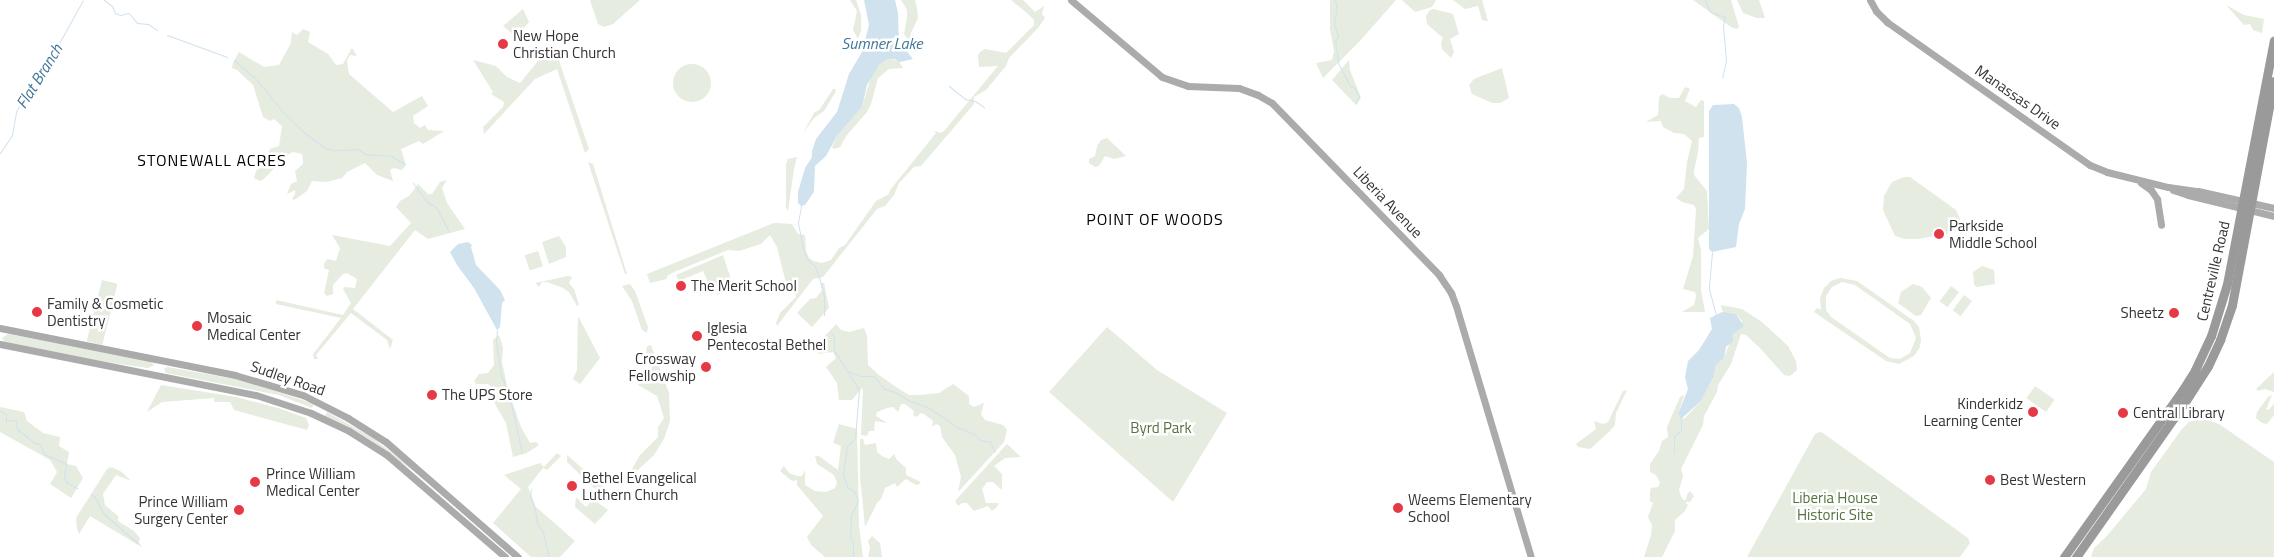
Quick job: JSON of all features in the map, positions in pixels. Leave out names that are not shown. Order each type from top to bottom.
[{"type":"highway","name":"Centreville Road","points":[[2064,557],[2168,412],[2202,358],[2223,299],[2274,40]]},
{"type":"highway","points":[[2269,63],[2270,78],[2274,82]]},
{"type":"highway","name":"Centreville Road","points":[[2076,557],[2183,405],[2211,359],[2232,305],[2252,207],[2274,82]]},
{"type":"main road","name":"Liberia Avenue","points":[[1071,0],[1162,77],[1188,86],[1239,88],[1260,95],[1272,103],[1439,275],[1451,293],[1456,306],[1531,557]]},
{"type":"main road","name":"Manassas Drive","points":[[1870,0],[1887,22],[2071,152],[2101,170],[2168,187],[2198,190],[2242,205],[2274,208]]},
{"type":"main road","points":[[2134,179],[2156,196],[2160,206],[2161,225]]},
{"type":"main road","name":"Manassas Drive","points":[[2252,207],[2274,216]]},
{"type":"main road","name":"Sudley Road","points":[[0,328],[235,375],[304,395],[348,418],[386,442],[518,557]]},
{"type":"main road","name":"Sudley Road","points":[[0,344],[252,394],[311,413],[349,431],[387,455],[506,557]]},
{"type":"green space","points":[[590,0],[640,0],[613,24],[604,27],[598,24]]},
{"type":"green space","points":[[850,0],[856,0],[861,15],[861,31],[858,39],[853,30],[857,11]]},
{"type":"green space","points":[[901,0],[915,0],[917,8],[918,18],[911,33],[911,44],[904,34],[907,10]]},
{"type":"green space","points":[[1011,0],[1023,0],[1035,12],[1044,6],[1042,14],[1045,18],[1009,58],[1006,66],[986,90],[974,97],[974,104],[921,166],[914,167],[899,183],[894,195],[885,206],[877,209],[823,277],[813,279],[777,326],[776,323],[780,313],[796,297],[796,294],[788,291],[777,247],[770,235],[761,244],[739,251],[728,250],[674,272],[667,276],[667,279],[650,283],[647,274],[774,223],[792,224],[798,234],[805,235],[806,251],[809,258],[822,263],[831,260],[839,248],[845,245],[876,201],[889,194],[890,190],[936,133],[934,131],[941,133],[944,131],[998,66],[979,67],[978,56],[980,52],[985,49],[1006,53],[1034,25],[1034,20]]},
{"type":"green space","points":[[1330,0],[1396,0],[1359,42],[1323,78],[1316,63],[1332,60],[1334,51],[1330,29]]},
{"type":"green space","points":[[1402,0],[1436,0],[1432,7],[1415,12]]},
{"type":"green space","points":[[1453,0],[1482,0],[1488,21],[1482,20],[1478,6],[1465,9]]},
{"type":"green space","points":[[1693,0],[1731,0],[1739,27],[1737,29],[1731,27]]},
{"type":"green space","points":[[1737,0],[1759,0],[1765,18],[1757,18],[1743,13]]},
{"type":"green space","points":[[2226,5],[2244,15],[2264,19],[2262,33],[2253,30],[2250,24],[2244,25]]},
{"type":"green space","points":[[523,9],[529,22],[516,37],[503,26]]},
{"type":"green space","points":[[1434,9],[1453,14],[1459,34],[1450,39],[1454,52],[1451,58],[1442,49],[1441,42],[1443,38],[1427,24],[1426,16],[1430,10]]},
{"type":"green space","points":[[303,29],[310,32],[308,42],[328,54],[336,65],[343,64],[352,48],[357,56],[350,55],[347,61],[349,74],[393,112],[422,96],[428,106],[413,116],[414,123],[420,128],[425,125],[428,130],[444,131],[423,144],[419,141],[401,149],[406,165],[402,170],[394,168],[390,170],[393,181],[377,175],[365,163],[347,172],[342,178],[327,182],[312,181],[307,191],[294,200],[292,198],[295,195],[295,190],[287,194],[291,184],[297,181],[295,171],[303,164],[303,160],[302,154],[293,152],[283,157],[283,161],[265,178],[260,181],[254,178],[256,171],[263,164],[270,149],[279,146],[282,126],[274,119],[270,121],[263,117],[253,85],[237,70],[232,68],[233,63],[239,52],[264,67],[279,65],[291,43],[292,32],[297,35]]},
{"type":"green space","points":[[551,45],[554,46],[589,149],[585,153],[557,69],[535,79],[484,134],[483,127],[503,107],[504,102],[491,94],[493,92],[473,60],[496,66],[507,77],[520,83]]},
{"type":"green space","points":[[888,59],[898,60],[903,68],[889,69],[878,78],[867,112],[847,135],[840,147],[834,149],[832,147],[837,136],[862,107],[871,77],[879,65]]},
{"type":"green space","points":[[1349,60],[1350,70],[1361,98],[1356,105],[1332,80]]},
{"type":"green space","points":[[692,64],[705,70],[711,83],[705,96],[692,102],[679,96],[673,83],[679,70]]},
{"type":"green space","points":[[1502,68],[1509,98],[1500,103],[1492,103],[1472,94],[1469,85],[1474,79]]},
{"type":"green space","points":[[1685,87],[1690,89],[1685,101],[1696,107],[1701,100],[1704,101],[1704,137],[1699,138],[1694,175],[1707,191],[1709,229],[1698,238],[1701,250],[1701,290],[1705,312],[1682,312],[1694,305],[1696,296],[1695,292],[1683,289],[1693,256],[1696,209],[1694,205],[1682,202],[1676,198],[1684,189],[1692,141],[1684,134],[1674,133],[1663,127],[1661,121],[1646,122],[1658,115],[1659,97],[1662,94],[1670,98],[1679,98]]},
{"type":"green space","points":[[833,89],[836,89],[835,93],[824,111],[814,118],[803,133],[814,113],[820,109]]},
{"type":"green space","points":[[1107,138],[1126,156],[1114,159],[1105,156],[1099,166],[1095,167],[1089,163],[1089,159],[1095,156],[1097,146],[1101,140]]},
{"type":"green space","points":[[797,157],[788,211],[786,208],[786,164],[788,159]]},
{"type":"green space","points":[[588,162],[593,164],[627,274],[625,274]]},
{"type":"green space","points":[[1904,177],[1910,177],[1956,210],[1960,219],[1958,229],[1951,233],[1918,239],[1905,239],[1895,236],[1883,210],[1884,196],[1892,182]]},
{"type":"green space","points":[[447,180],[442,188],[447,203],[465,229],[428,239],[415,230],[353,309],[393,340],[390,349],[387,340],[351,313],[316,355],[318,359],[314,359],[313,354],[341,318],[276,304],[276,300],[343,315],[351,303],[343,289],[345,287],[355,288],[357,279],[347,273],[343,274],[333,285],[333,294],[327,296],[324,293],[329,270],[324,268],[324,264],[327,259],[336,261],[340,248],[332,235],[390,246],[411,223],[396,207],[400,201],[409,196],[418,184],[428,194],[432,194],[440,182]]},
{"type":"green space","points":[[559,236],[566,247],[566,257],[549,264],[542,242]]},
{"type":"green space","points":[[538,251],[543,266],[530,271],[525,255]]},
{"type":"green space","points":[[723,255],[734,288],[717,295],[714,288],[711,289],[703,271],[679,281],[676,275]]},
{"type":"green space","points":[[1982,266],[1994,270],[1995,284],[1977,287],[1974,285],[1973,272]]},
{"type":"green space","points":[[568,276],[572,277],[569,283],[574,289],[579,305],[577,306],[569,292],[563,288],[547,282],[542,282],[539,287],[535,283]]},
{"type":"green space","points":[[1840,278],[1857,281],[1914,321],[1919,327],[1921,339],[1920,347],[1914,356],[1899,364],[1886,361],[1814,312],[1817,308],[1821,310],[1820,298],[1824,288],[1831,281]],"holes":[[[1842,282],[1855,285],[1910,324],[1916,338],[1910,353],[1900,359],[1890,358],[1831,317],[1826,310],[1826,296],[1832,287]]]},
{"type":"green space","points":[[102,280],[118,284],[102,345],[87,341]]},
{"type":"green space","points":[[821,283],[824,283],[829,308],[812,327],[797,313],[810,299],[816,298],[822,290]]},
{"type":"green space","points":[[630,284],[635,291],[648,327],[647,333],[642,330],[632,301],[622,286]]},
{"type":"green space","points":[[1913,284],[1922,287],[1931,298],[1921,315],[1916,316],[1898,303],[1901,292]]},
{"type":"green space","points":[[1951,286],[1959,292],[1948,307],[1940,301]]},
{"type":"green space","points":[[1964,295],[1972,301],[1961,316],[1953,310]]},
{"type":"green space","points":[[1721,305],[1742,309],[1762,322],[1788,346],[1796,361],[1797,370],[1790,376],[1784,375],[1760,348],[1746,335],[1741,334],[1731,364],[1718,385],[1717,392],[1704,416],[1703,425],[1681,469],[1683,476],[1679,490],[1681,497],[1685,501],[1690,491],[1694,496],[1690,502],[1685,502],[1688,505],[1685,511],[1675,520],[1675,531],[1662,557],[1644,557],[1652,525],[1648,517],[1653,503],[1650,501],[1650,492],[1651,488],[1658,487],[1660,483],[1656,475],[1650,472],[1650,464],[1659,451],[1662,441],[1668,437],[1667,427],[1680,397],[1684,395],[1678,415],[1684,419],[1701,401],[1714,376],[1716,365],[1724,358],[1733,334],[1742,326],[1742,321],[1736,314],[1723,313]]},
{"type":"green space","points":[[578,316],[600,358],[580,384],[573,379],[577,370]]},
{"type":"green space","points":[[836,324],[841,330],[849,332],[864,328],[867,336],[868,365],[899,389],[909,395],[920,395],[939,393],[953,384],[969,396],[969,404],[974,407],[984,403],[981,414],[985,420],[1003,425],[1007,430],[1004,442],[958,492],[961,477],[955,455],[942,437],[940,426],[936,424],[932,427],[933,421],[924,414],[920,413],[917,417],[913,415],[914,411],[905,404],[901,404],[898,412],[893,407],[887,408],[877,412],[876,416],[887,423],[875,421],[874,431],[869,431],[867,436],[861,435],[862,388],[852,400],[839,400],[837,383],[826,367],[836,358],[833,352],[819,354],[813,349]]},
{"type":"green space","name":"Byrd Park","points":[[1107,327],[1157,370],[1227,413],[1173,502],[1049,392]]},
{"type":"green space","points":[[8,334],[150,360],[154,365],[148,368],[105,362],[5,342],[2,338]]},
{"type":"green space","points":[[499,335],[503,347],[502,362],[508,390],[521,427],[530,443],[536,442],[539,445],[527,453],[513,457],[506,423],[495,404],[493,388],[488,384],[476,384],[474,381],[479,374],[488,373],[494,365],[493,340]]},
{"type":"green space","points":[[651,345],[669,393],[670,421],[664,439],[654,455],[628,479],[618,479],[632,469],[640,455],[658,437],[658,427],[664,418],[657,396],[638,385],[645,379],[654,362],[646,353],[647,346]]},
{"type":"green space","points":[[167,367],[246,381],[314,404],[312,408],[279,395],[166,373],[164,369]]},
{"type":"green space","points":[[2274,372],[2274,392],[2265,389],[2258,391],[2256,389]]},
{"type":"green space","points":[[161,385],[236,397],[278,408],[306,418],[309,425],[307,430],[234,410],[230,402],[214,402],[214,398],[162,402],[147,412]]},
{"type":"green space","points":[[2035,386],[2055,400],[2046,412],[2026,398]]},
{"type":"green space","points":[[1627,390],[1616,413],[1615,425],[1610,431],[1590,449],[1578,447],[1576,444],[1596,429],[1594,421],[1603,424],[1608,422],[1623,391]]},
{"type":"green space","points":[[2272,395],[2266,410],[2270,409],[2274,403],[2274,415],[2267,424],[2262,423],[2256,418],[2257,412],[2268,397]]},
{"type":"green space","points":[[0,407],[24,412],[27,421],[43,433],[60,437],[59,446],[69,452],[67,464],[76,466],[83,478],[71,498],[50,484],[57,472],[50,460],[0,432]]},
{"type":"green space","points":[[327,412],[373,438],[433,485],[367,438],[325,416]]},
{"type":"green space","points":[[2201,418],[2219,424],[2274,462],[2274,557],[2091,557],[2094,548],[2106,537],[2146,489],[2151,472],[2182,429],[2189,422]]},
{"type":"green space","points":[[839,424],[857,429],[859,526],[863,557],[825,557],[811,545],[807,537],[823,516],[797,485],[797,480],[792,481],[780,471],[784,466],[789,473],[802,476],[805,470],[805,485],[815,491],[826,492],[835,488],[837,483],[834,475],[817,464],[815,456],[819,456],[838,470],[841,446],[833,443]]},
{"type":"green space","name":"Liberia House Historic Site","points":[[1823,433],[1968,538],[1970,543],[1960,557],[1747,557],[1815,434]]},
{"type":"green space","points":[[860,439],[863,439],[865,445],[876,443],[877,452],[882,456],[889,459],[894,454],[897,460],[906,468],[906,475],[921,482],[918,485],[906,479],[897,487],[895,483],[885,488],[865,527],[860,476]]},
{"type":"green space","points":[[1007,444],[1021,457],[1005,458],[994,466],[1002,474],[1002,490],[993,482],[987,482],[982,489],[986,503],[999,503],[997,507],[992,511],[988,506],[974,511],[967,503],[962,503],[958,506],[955,501]]},
{"type":"green space","points":[[557,453],[561,456],[547,470],[543,468],[528,487],[536,507],[575,541],[560,557],[531,557],[493,523],[521,489],[504,475],[540,463],[544,467]]},
{"type":"green space","points":[[567,455],[611,493],[608,495],[594,488],[567,462]]},
{"type":"green space","points":[[111,467],[122,472],[131,481],[116,475],[103,494],[105,505],[118,516],[118,521],[134,531],[140,538],[138,545],[90,516],[79,534],[77,529],[76,518],[107,469]]},
{"type":"green space","points":[[576,497],[586,507],[593,499],[608,510],[595,524],[575,507]]},
{"type":"green space","points":[[872,536],[880,543],[882,557],[868,557],[870,548],[868,541]]},
{"type":"water","name":"Sumner Lake","points":[[864,0],[895,0],[898,13],[899,42],[913,59],[900,62],[895,59],[888,59],[879,65],[867,85],[862,107],[837,136],[826,156],[815,166],[814,192],[805,205],[801,206],[798,203],[798,192],[805,168],[812,157],[816,139],[837,112],[849,74],[862,52],[869,25]]},
{"type":"water","points":[[1734,104],[1739,108],[1742,117],[1747,163],[1745,209],[1739,224],[1736,247],[1712,252],[1709,249],[1709,111],[1713,105]]},
{"type":"water","points":[[468,242],[472,245],[476,265],[500,290],[505,300],[502,303],[500,327],[497,330],[474,288],[450,252],[458,244]]},
{"type":"water","points":[[1722,312],[1736,314],[1744,326],[1733,334],[1733,341],[1726,347],[1724,358],[1716,365],[1714,376],[1701,401],[1681,419],[1678,414],[1688,389],[1685,377],[1688,361],[1699,350],[1712,329],[1710,318]]},
{"type":"waterway","name":"Flat Branch","points":[[0,153],[12,135],[16,112],[31,82],[58,45],[83,0]]},
{"type":"waterway","points":[[104,0],[112,6],[115,13],[120,15],[129,13],[137,23],[148,24],[157,30]]},
{"type":"waterway","points":[[1335,0],[1337,8],[1334,24],[1338,36],[1335,41],[1339,65],[1350,86],[1354,87],[1359,96],[1356,103]]},
{"type":"waterway","points":[[1705,0],[1710,12],[1725,17],[1723,26],[1726,61],[1722,78]]},
{"type":"waterway","points":[[167,35],[227,57]]},
{"type":"waterway","points":[[234,60],[257,80],[281,110],[306,134],[325,148],[334,150],[358,149],[365,154],[391,156],[405,164]]},
{"type":"waterway","points":[[949,86],[965,99],[975,101],[984,107]]},
{"type":"waterway","points":[[413,183],[426,201],[436,207],[449,231]]},
{"type":"waterway","points":[[801,206],[798,223],[803,249],[808,260],[815,266],[819,277],[824,296],[824,315]]},
{"type":"waterway","points":[[1712,252],[1709,289],[1716,315]]},
{"type":"waterway","points":[[497,330],[496,341],[501,375],[510,399],[522,453]]},
{"type":"waterway","points":[[831,332],[834,337],[834,350],[859,390],[855,438],[847,446],[843,474],[847,487],[854,491],[858,501],[851,515],[850,538],[853,541],[853,557]]},
{"type":"waterway","points":[[849,371],[860,376],[874,376],[884,389],[895,392],[910,401],[929,408],[959,428],[974,434],[980,440],[990,442],[995,452]]},
{"type":"waterway","points":[[0,411],[6,414],[6,421],[16,420],[17,429],[34,443],[40,444],[44,454],[66,464],[64,475],[66,482],[77,488]]},
{"type":"waterway","points":[[1674,453],[1674,436],[1681,431],[1681,419]]},
{"type":"waterway","points":[[531,489],[530,496],[535,509],[537,523],[543,532],[549,557]]},
{"type":"waterway","points":[[91,494],[104,514],[140,545]]},
{"type":"place","name":"New Hope Christian Church","points":[[503,44]]},
{"type":"place","name":"Parkside Middle School","points":[[1939,234]]},
{"type":"place","name":"The Merit School","points":[[681,286]]},
{"type":"place","name":"Family & Cosmetic Dentistry","points":[[37,312]]},
{"type":"place","name":"Sheetz","points":[[2174,313]]},
{"type":"place","name":"Mosaic Medical Center","points":[[197,326]]},
{"type":"place","name":"Iglesia Pentecostal Bethel","points":[[697,336]]},
{"type":"place","name":"Crossway Fellowship","points":[[706,367]]},
{"type":"place","name":"The UPS Store","points":[[432,395]]},
{"type":"place","name":"Kinderkidz Learning Center","points":[[2033,412]]},
{"type":"place","name":"Central Library","points":[[2123,413]]},
{"type":"place","name":"Best Western","points":[[1990,480]]},
{"type":"place","name":"Prince William Medical Center","points":[[255,482]]},
{"type":"place","name":"Bethel Evangelical Luthern Church","points":[[572,486]]},
{"type":"place","name":"Weems Elementary School","points":[[1398,508]]},
{"type":"place","name":"Prince William Surgery Center","points":[[239,510]]},
{"type":"district","name":"STONEWALL ACRES","points":[[212,160]]},
{"type":"district","name":"POINT OF WOODS","points":[[1155,219]]}]
